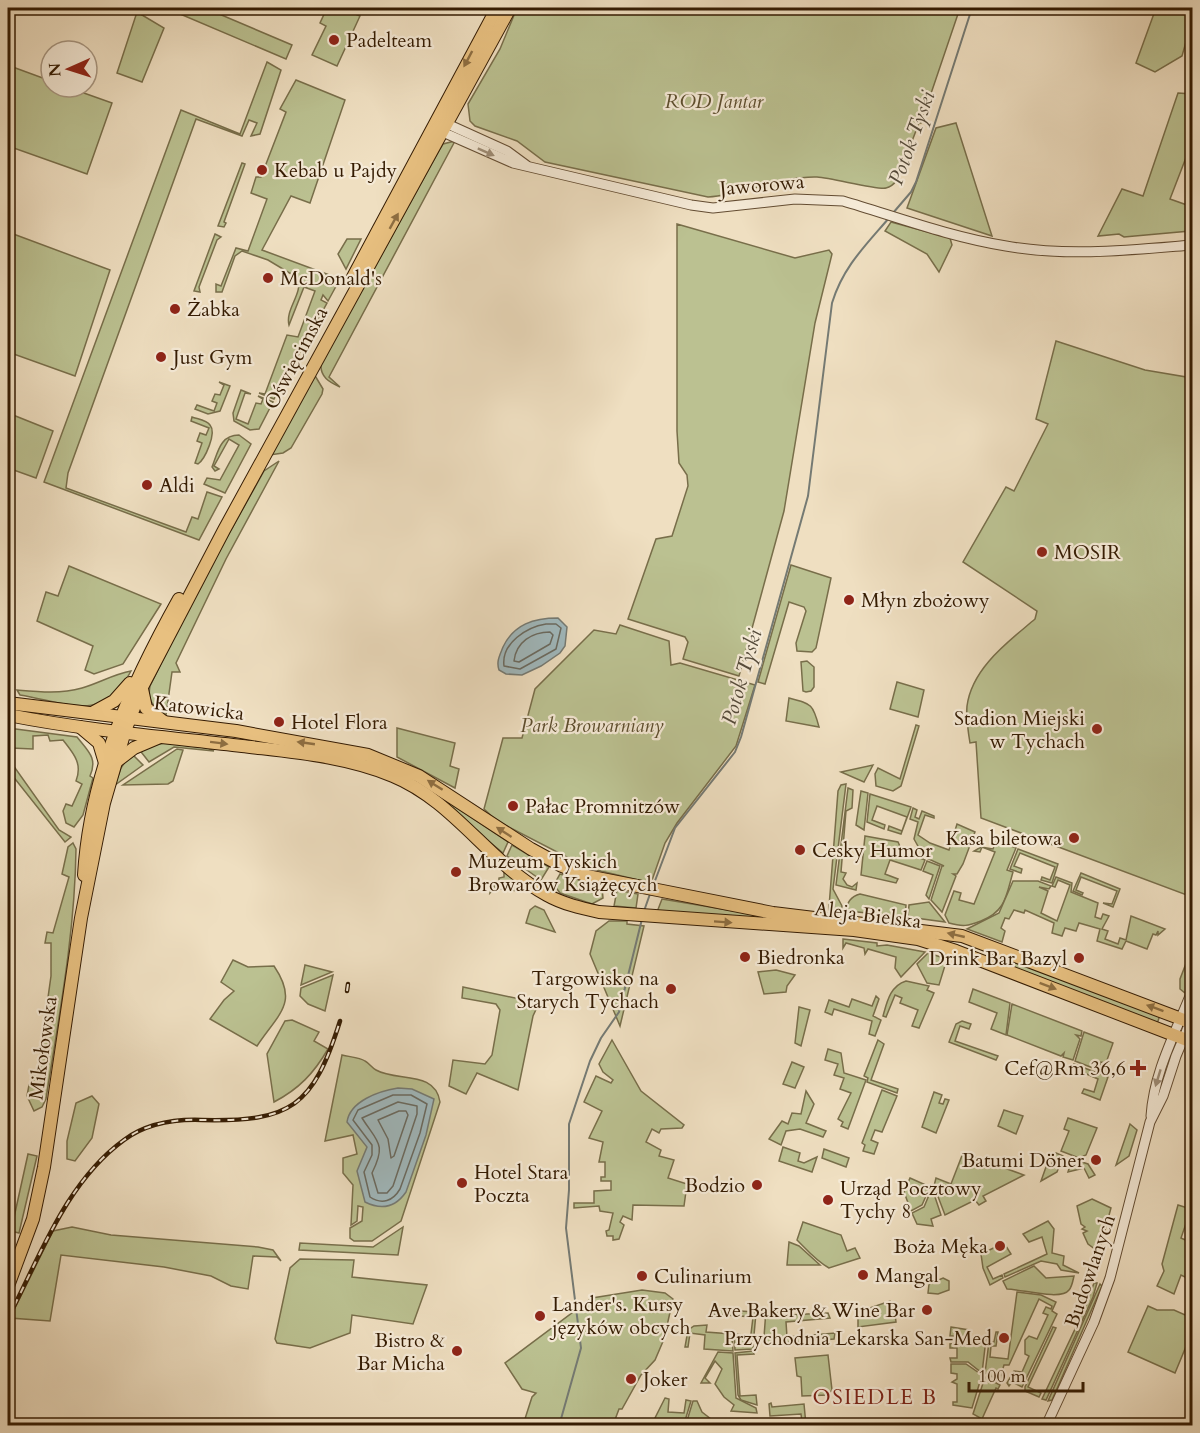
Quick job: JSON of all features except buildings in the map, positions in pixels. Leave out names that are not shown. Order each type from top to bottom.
[{"type":"main road","name":"Oświęcimska","points":[[125,718],[439,125],[497,8]]},
{"type":"main road","name":"Oświęcimska","points":[[125,718],[139,673],[347,289],[439,125],[510,8]]},
{"type":"main road","points":[[92,713],[114,701],[139,673]]},
{"type":"main road","points":[[142,687],[146,708],[165,723]]},
{"type":"main road","name":"Katowicka","points":[[8,703],[321,745],[396,764],[419,776],[531,849],[562,866],[604,881]]},
{"type":"main road","name":"Katowicka","points":[[8,715],[324,758],[390,774],[410,784],[440,806],[545,894]]},
{"type":"main road","name":"Mikołowska","points":[[8,1286],[33,1219],[44,1167],[81,918],[105,803],[111,762],[125,718]]},
{"type":"main road","points":[[77,725],[99,743],[111,762],[134,748],[161,736]]},
{"type":"main road","name":"Aleja Bielska","points":[[604,881],[773,914],[939,931],[996,947],[1189,1020]]},
{"type":"main road","name":"Aleja Bielska","points":[[545,894],[583,908],[633,915],[830,928],[886,934],[930,942],[1183,1039]]},
{"type":"main road","points":[[989,964],[996,960],[996,947]]},
{"type":"street","name":"Jaworowa","points":[[439,125],[493,156],[530,168],[713,208],[810,198],[843,201],[959,237],[1007,247],[1112,252],[1192,245]]},
{"type":"street","name":"Budowlanych","points":[[1046,1425],[1094,1322],[1110,1278],[1150,1122],[1163,1096],[1189,1020],[1192,991]]},
{"type":"green space","points":[[166,8],[205,8],[292,45],[286,59]]},
{"type":"green space","name":"Padelteam","points":[[327,8],[341,8],[360,16],[337,66],[312,55],[326,26],[320,23]]},
{"type":"green space","name":"ROD Jantar","points":[[517,8],[960,8],[921,123],[919,123],[897,180],[888,188],[803,177],[722,196],[708,197],[545,162],[517,141],[475,126],[470,121],[468,104],[500,49]]},
{"type":"green space","points":[[1156,8],[1192,8],[1192,21],[1182,56],[1155,72],[1136,63]]},
{"type":"green space","points":[[137,12],[164,28],[142,82],[117,73]]},
{"type":"green space","points":[[267,62],[281,70],[260,134],[251,136],[257,123],[249,120],[242,136],[196,119],[68,473],[66,488],[186,532],[192,517],[198,519],[207,492],[222,497],[199,540],[44,482],[181,110],[240,134]]},
{"type":"green space","points":[[10,66],[39,77],[39,99],[99,98],[112,103],[87,174],[8,146]]},
{"type":"green space","points":[[296,80],[345,100],[310,203],[291,196],[262,250],[340,279],[328,301],[323,295],[321,300],[327,303],[274,399],[259,393],[265,394],[287,335],[298,337],[315,291],[304,287],[289,325],[289,313],[298,290],[298,278],[268,260],[242,251],[235,256],[222,292],[216,292],[216,284],[221,286],[236,248],[248,251],[267,199],[251,193],[256,177],[261,177],[286,112],[280,109]]},
{"type":"green space","points":[[1178,93],[1192,94],[1192,142],[1170,199],[1187,205],[1190,201],[1192,202],[1190,231],[1124,237],[1119,234],[1098,236],[1122,189],[1143,196]]},
{"type":"green space","points":[[956,123],[992,236],[907,208],[936,128]]},
{"type":"green space","points":[[455,141],[329,377],[340,387],[324,376],[321,364],[443,144]]},
{"type":"green space","points":[[242,163],[245,164],[224,222],[226,223],[224,227],[218,226]]},
{"type":"green space","points":[[891,222],[950,238],[952,245],[939,272],[927,254],[885,231]]},
{"type":"green space","points":[[677,224],[795,258],[829,250],[832,254],[815,323],[784,511],[739,676],[683,659],[688,642],[685,637],[628,619],[656,539],[672,536],[688,486],[687,475],[679,463],[677,431]]},
{"type":"green space","points":[[8,232],[110,270],[75,376],[8,352]]},
{"type":"green space","points":[[215,234],[221,237],[217,240],[199,287],[200,292],[194,291]]},
{"type":"green space","points":[[347,239],[361,239],[346,269],[338,254]]},
{"type":"green space","points":[[1056,341],[1145,370],[1192,378],[1192,897],[981,818],[976,742],[970,743],[967,724],[970,692],[993,657],[1035,619],[1037,611],[963,562],[1006,487],[1014,491],[1048,424],[1036,419]]},
{"type":"green space","points":[[314,374],[323,389],[322,394],[291,448],[283,453],[269,455]]},
{"type":"green space","points":[[219,382],[230,386],[220,411],[208,414],[195,409],[197,405],[214,411],[217,403],[212,401],[215,394],[220,395],[224,385]]},
{"type":"green space","points":[[241,390],[251,394],[245,393],[236,419],[248,424],[256,403],[261,404],[263,399],[258,396],[273,402],[259,429],[250,430],[234,421],[233,413]]},
{"type":"green space","points":[[8,413],[53,431],[36,478],[8,468]]},
{"type":"green space","points":[[192,417],[207,422],[212,429],[209,446],[198,464],[195,463],[202,443],[197,441],[200,433],[206,435],[209,428],[191,421]]},
{"type":"green space","points":[[239,435],[251,444],[225,493],[204,484],[207,478],[220,480],[239,445],[229,439],[214,466],[219,469],[215,471],[212,467],[218,450],[228,438]]},
{"type":"green space","points":[[279,461],[226,559],[176,663],[180,672],[172,672],[166,715],[152,704],[150,686],[197,591],[264,471]]},
{"type":"green space","points":[[791,565],[831,578],[816,648],[812,652],[797,651],[796,643],[806,611],[804,607],[789,602],[765,684],[758,682]]},
{"type":"green space","points":[[69,566],[161,604],[123,664],[94,674],[85,670],[93,646],[37,621],[46,592],[58,596]]},
{"type":"green space","name":"Park Browarniany","points":[[620,625],[669,641],[671,665],[680,663],[755,685],[736,746],[677,823],[665,843],[651,883],[588,868],[497,821],[484,809],[503,738],[522,738],[535,689],[594,630],[616,634]]},
{"type":"green space","points":[[807,661],[814,667],[814,687],[811,691],[806,692],[803,691],[801,662]]},
{"type":"green space","points":[[131,671],[120,688],[109,698],[96,704],[69,705],[20,695],[17,690],[50,692],[74,690]]},
{"type":"green space","points":[[897,682],[924,690],[918,717],[890,709]]},
{"type":"green space","points":[[789,698],[810,706],[819,727],[786,721]]},
{"type":"green space","points":[[916,725],[919,726],[901,786],[893,791],[876,786],[875,774],[878,768],[900,779]]},
{"type":"green space","points":[[8,728],[77,737],[88,751],[93,764],[90,776],[93,778],[83,815],[74,827],[66,823],[63,811],[66,804],[72,806],[82,784],[76,781],[78,764],[73,754],[63,740],[50,741],[48,735],[33,736],[33,749],[11,748],[8,744]]},
{"type":"green space","points":[[397,728],[455,743],[450,766],[459,769],[455,788],[397,757]]},
{"type":"green space","points":[[165,743],[208,748],[214,751],[174,747],[149,762],[138,748]]},
{"type":"green space","points":[[177,749],[183,750],[173,781],[168,784],[123,785]]},
{"type":"green space","points":[[131,753],[143,765],[115,785],[121,768]]},
{"type":"green space","points":[[8,758],[59,830],[71,837],[65,842],[8,770]]},
{"type":"green space","points":[[873,765],[864,782],[841,772]]},
{"type":"green space","points":[[407,774],[508,842],[503,853]]},
{"type":"green space","points":[[846,784],[833,889],[842,906],[841,911],[829,910],[838,791],[841,785]]},
{"type":"green space","points":[[848,788],[853,790],[852,808],[846,811],[841,872],[846,873],[843,879],[847,885],[852,887],[857,883],[856,890],[836,885]]},
{"type":"green space","points":[[861,791],[868,793],[864,830],[856,825]]},
{"type":"green space","points":[[870,794],[911,807],[901,834],[888,830],[889,826],[902,831],[907,817],[877,806],[872,820],[885,825],[884,829],[867,822]]},
{"type":"green space","points":[[913,808],[917,810],[915,817],[919,819],[922,811],[934,816],[934,818],[925,815],[918,835],[930,843],[949,850],[957,824],[975,832],[963,864],[957,874],[953,874],[956,876],[942,912],[931,900],[942,866],[944,866],[924,857],[914,839],[918,822],[910,819]]},
{"type":"green space","points":[[865,836],[898,842],[902,851],[925,860],[921,870],[890,860],[885,874],[898,879],[896,883],[861,875]]},
{"type":"green space","points":[[997,840],[1016,848],[1007,870],[1013,872],[1004,902],[996,912],[981,921],[965,925],[949,923],[945,915],[954,891],[961,893],[959,900],[974,904],[995,852],[983,847],[993,849]]},
{"type":"green space","points":[[73,843],[76,849],[75,880],[66,974],[46,1099],[42,1107],[34,1111],[27,1096],[29,1085],[38,1069],[51,976],[51,943],[45,943],[47,932],[53,933],[69,877],[62,874],[68,847]]},
{"type":"green space","points":[[512,845],[549,867],[541,880],[507,856]]},
{"type":"green space","points":[[1018,849],[1058,864],[1052,883],[1041,880],[1042,877],[1050,880],[1055,867],[1020,853],[1014,866],[1022,869],[1021,873],[1010,869]]},
{"type":"green space","points":[[927,861],[940,866],[929,899],[926,895],[933,875],[923,871]]},
{"type":"green space","points":[[504,871],[520,881],[518,891],[495,888],[490,893],[491,888],[499,883],[499,878],[504,877]]},
{"type":"green space","points":[[1081,873],[1120,889],[1113,907],[1103,903],[1112,904],[1117,891],[1081,877],[1076,890],[1083,893],[1082,895],[1073,891]]},
{"type":"green space","points":[[560,874],[602,887],[603,898],[592,904],[560,893],[554,885]]},
{"type":"green space","points":[[1056,877],[1072,883],[1071,892],[1098,903],[1095,917],[1101,919],[1103,914],[1109,916],[1102,929],[1108,931],[1105,939],[1118,944],[1120,938],[1126,940],[1131,916],[1165,929],[1158,935],[1158,931],[1156,935],[1153,934],[1147,949],[1126,941],[1122,949],[1097,941],[1100,929],[1079,923],[1076,931],[1065,928],[1062,936],[1052,933],[1054,923],[1025,910],[1024,913],[1014,910],[1009,919],[1005,918],[1001,928],[1005,931],[1002,942],[967,929],[999,913],[1013,881],[1038,881],[1051,886],[1049,889],[1039,887],[1048,891],[1041,913],[1057,921],[1070,885],[1058,880],[1055,887],[1052,886]]},
{"type":"green space","points":[[617,890],[638,894],[636,908],[614,906]]},
{"type":"green space","points":[[860,894],[906,905],[905,917],[848,911],[847,905],[850,900]]},
{"type":"green space","points":[[662,899],[776,918],[786,920],[657,912]]},
{"type":"green space","points":[[929,902],[945,922],[908,917],[909,905]]},
{"type":"green space","points":[[535,906],[544,910],[555,932],[526,923],[530,910]]},
{"type":"green space","points":[[609,921],[627,921],[627,924],[644,926],[620,1026],[590,954],[596,931]]},
{"type":"green space","points":[[843,939],[925,952],[901,977],[895,968],[896,957],[868,949],[865,954],[864,948],[846,943],[843,948]]},
{"type":"green space","points":[[1192,948],[1192,976],[1185,993],[1180,989],[1180,979]]},
{"type":"green space","points":[[928,953],[947,959],[939,985],[927,983],[917,964]]},
{"type":"green space","points":[[1004,955],[1160,1015],[1157,1024],[1001,963]]},
{"type":"green space","points":[[233,960],[248,967],[274,966],[285,989],[283,1008],[257,1046],[210,1019],[234,991],[221,982]]},
{"type":"green space","points":[[305,965],[332,972],[301,985]]},
{"type":"green space","points":[[776,970],[795,975],[787,986],[786,992],[764,994],[758,972]]},
{"type":"green space","points":[[333,975],[325,1011],[308,1004],[300,996],[301,988]]},
{"type":"green space","points":[[906,981],[929,986],[927,990],[934,993],[919,1028],[912,1026],[918,1010],[900,1003],[902,998],[895,995],[886,1017],[883,1016],[893,991]]},
{"type":"green space","points":[[463,987],[539,1003],[533,1016],[518,1090],[477,1073],[466,1094],[449,1086],[453,1060],[485,1064],[492,1055],[500,1010],[496,1004],[462,998]]},
{"type":"green space","points":[[973,989],[1010,1003],[1006,1035],[991,1029],[997,1013],[969,1002]]},
{"type":"green space","points":[[876,996],[879,999],[873,1016],[881,1020],[875,1036],[869,1034],[872,1021],[834,1009],[832,1015],[825,1012],[829,1000],[849,1007],[852,999],[872,1006]]},
{"type":"green space","points":[[1012,1004],[1082,1031],[1081,1036],[1076,1035],[1080,1039],[1073,1060],[1063,1057],[1064,1053],[1061,1056],[1007,1035]]},
{"type":"green space","points":[[799,1007],[810,1010],[801,1046],[795,1043]]},
{"type":"green space","points":[[292,1020],[319,1032],[314,1041],[328,1049],[305,1080],[274,1102],[267,1054],[285,1021]]},
{"type":"green space","points":[[962,1021],[971,1024],[969,1029],[960,1026],[955,1041],[998,1056],[996,1060],[949,1042],[956,1024]]},
{"type":"green space","points":[[1084,1032],[1113,1043],[1106,1063],[1101,1062],[1098,1070],[1075,1061]]},
{"type":"green space","points":[[612,1040],[641,1091],[684,1125],[682,1128],[661,1129],[659,1133],[652,1129],[646,1142],[661,1150],[659,1156],[674,1160],[668,1178],[687,1184],[684,1206],[633,1205],[632,1220],[623,1216],[620,1222],[624,1225],[619,1239],[613,1240],[613,1236],[607,1236],[606,1231],[609,1230],[613,1213],[600,1211],[599,1206],[574,1208],[574,1203],[594,1203],[594,1191],[611,1190],[611,1181],[601,1181],[601,1177],[605,1177],[605,1162],[599,1162],[603,1142],[589,1138],[602,1111],[584,1102],[596,1076],[611,1083],[613,1080],[603,1072],[599,1064]]},
{"type":"green space","points":[[878,1040],[884,1044],[871,1080],[898,1089],[897,1093],[867,1082],[868,1078],[864,1076]]},
{"type":"green space","points":[[828,1049],[841,1053],[844,1073],[866,1080],[848,1129],[841,1126],[843,1122],[838,1119],[851,1093],[840,1089],[844,1078],[834,1075],[838,1064],[825,1060]]},
{"type":"green space","points":[[342,1055],[363,1060],[385,1074],[423,1081],[437,1092],[440,1102],[401,1221],[372,1241],[354,1241],[350,1238],[350,1228],[362,1221],[363,1207],[358,1206],[357,1221],[351,1225],[353,1185],[343,1173],[343,1158],[357,1154],[353,1135],[325,1141]]},
{"type":"green space","points":[[792,1062],[804,1067],[795,1088],[783,1084]]},
{"type":"green space","points":[[1074,1064],[1108,1077],[1100,1100],[1082,1093],[1084,1089],[1094,1092],[1098,1079],[1073,1068]]},
{"type":"green space","points":[[882,1090],[897,1096],[882,1132],[875,1130],[871,1140],[878,1143],[874,1154],[863,1151],[865,1145],[862,1143]]},
{"type":"green space","points":[[806,1091],[814,1104],[806,1123],[826,1131],[823,1137],[800,1129],[786,1131],[781,1145],[769,1139],[782,1121],[788,1124],[792,1113],[801,1114]]},
{"type":"green space","points":[[934,1092],[942,1095],[939,1103],[943,1104],[945,1099],[949,1100],[936,1133],[922,1127]]},
{"type":"green space","points":[[92,1096],[99,1104],[92,1138],[75,1161],[67,1159],[67,1141],[76,1103]]},
{"type":"green space","points":[[1004,1110],[1023,1116],[1016,1134],[998,1126]]},
{"type":"green space","points":[[1068,1118],[1097,1128],[1086,1155],[1079,1158],[1061,1151],[1069,1131],[1064,1129]]},
{"type":"green space","points":[[1130,1124],[1137,1130],[1129,1156],[1116,1165]]},
{"type":"green space","points":[[783,1147],[800,1153],[798,1161],[804,1163],[817,1157],[812,1172],[779,1161]]},
{"type":"green space","points":[[824,1149],[849,1158],[846,1167],[822,1158]]},
{"type":"green space","points":[[963,1153],[1024,1175],[983,1196],[986,1201],[979,1205],[975,1200],[945,1215],[934,1186],[936,1178],[951,1184]]},
{"type":"green space","points":[[1056,1153],[1063,1156],[1057,1172],[1041,1181],[1046,1167],[1050,1168]]},
{"type":"green space","points":[[28,1154],[37,1156],[19,1233],[11,1231]]},
{"type":"green space","points":[[1072,1159],[1088,1164],[1095,1175],[1089,1178],[1084,1168],[1068,1172]]},
{"type":"green space","points":[[910,1178],[930,1187],[922,1205],[911,1211],[904,1192]]},
{"type":"green space","points":[[932,1188],[941,1215],[931,1219],[933,1226],[917,1224],[912,1213],[924,1207]]},
{"type":"green space","points":[[1092,1199],[1111,1208],[1099,1252],[1088,1244],[1083,1233],[1087,1231],[1082,1229],[1085,1227],[1081,1224],[1077,1206]]},
{"type":"green space","points":[[1178,1205],[1191,1209],[1181,1238],[1192,1243],[1192,1263],[1187,1278],[1181,1275],[1174,1294],[1157,1286],[1164,1271],[1162,1264]]},
{"type":"green space","points":[[1048,1221],[1054,1229],[1052,1253],[1064,1256],[1063,1265],[1079,1273],[1061,1270],[1057,1264],[1041,1261],[1005,1277],[1004,1274],[1047,1254],[1042,1237],[1029,1242],[1023,1234]]},
{"type":"green space","points":[[803,1222],[841,1235],[847,1251],[855,1248],[860,1258],[829,1268],[824,1265],[797,1240]]},
{"type":"green space","points":[[72,1227],[111,1235],[258,1247],[273,1250],[281,1261],[277,1257],[253,1256],[248,1289],[231,1286],[211,1276],[164,1267],[61,1255],[50,1321],[10,1318],[53,1231]]},
{"type":"green space","points":[[403,1227],[398,1255],[299,1250],[300,1243],[373,1247]]},
{"type":"green space","points":[[789,1242],[799,1246],[820,1265],[787,1265]]},
{"type":"green space","points":[[1004,1243],[1011,1254],[987,1267],[993,1279],[1002,1275],[1003,1278],[990,1285],[983,1268],[981,1254]]},
{"type":"green space","points":[[300,1259],[354,1260],[352,1277],[427,1285],[413,1324],[352,1315],[350,1333],[310,1348],[277,1343],[275,1339],[290,1268]]},
{"type":"green space","points":[[1034,1266],[1046,1278],[1074,1276],[1070,1289],[1065,1293],[1040,1294],[1007,1289],[1003,1281]]},
{"type":"green space","points":[[943,1278],[949,1281],[949,1290],[938,1294],[928,1293],[929,1284]]},
{"type":"green space","points":[[1094,1283],[1097,1283],[1093,1297],[1046,1400],[1042,1399],[1084,1310]]},
{"type":"green space","points":[[1100,1284],[1102,1286],[1052,1400],[1048,1401]]},
{"type":"green space","points":[[642,1290],[665,1293],[673,1299],[664,1339],[655,1360],[641,1375],[622,1409],[619,1409],[613,1425],[523,1425],[532,1397],[536,1393],[522,1389],[505,1363],[592,1298]]},
{"type":"green space","points":[[1017,1292],[1041,1295],[1056,1302],[1052,1311],[1057,1314],[1022,1387],[1012,1382],[1009,1386],[1007,1383],[1014,1371],[1022,1372],[1029,1356],[1025,1354],[1025,1340],[1029,1336],[1037,1339],[1048,1315],[1043,1313],[1046,1307],[1051,1309],[1052,1306],[1039,1299],[1009,1365],[1004,1365],[1001,1375],[1004,1377],[1002,1382],[985,1373],[989,1342],[994,1342],[996,1332],[998,1332],[996,1346],[991,1346],[990,1357],[1008,1359]]},
{"type":"green space","points":[[890,1301],[894,1305],[896,1322],[858,1327],[858,1312]]},
{"type":"green space","points":[[1148,1306],[1157,1310],[1174,1310],[1192,1318],[1192,1332],[1175,1373],[1128,1352]]},
{"type":"green space","points":[[714,1309],[756,1313],[754,1335],[751,1334],[753,1317],[713,1314]]},
{"type":"green space","points":[[766,1310],[787,1315],[828,1313],[830,1318],[786,1322],[787,1337],[835,1333],[834,1339],[766,1344],[764,1337]]},
{"type":"green space","points":[[707,1325],[706,1332],[732,1334],[733,1351],[704,1349],[705,1335],[690,1333],[688,1347],[685,1347],[688,1330],[694,1326]]},
{"type":"green space","points":[[951,1327],[969,1330],[968,1342],[983,1343],[986,1339],[982,1373],[968,1362],[951,1362],[950,1358],[957,1358],[957,1348],[950,1348],[950,1344],[960,1343],[959,1336],[950,1336]]},
{"type":"green space","points":[[1053,1327],[1056,1328],[1028,1387],[1041,1393],[1039,1397],[1025,1391],[1025,1387]]},
{"type":"green space","points":[[734,1334],[753,1336],[753,1349],[735,1350]]},
{"type":"green space","points":[[753,1351],[754,1354],[737,1355],[740,1396],[756,1395],[757,1405],[741,1400],[738,1395],[735,1353]]},
{"type":"green space","points":[[718,1352],[733,1353],[736,1398],[756,1408],[757,1413],[731,1411],[734,1405],[724,1397],[715,1384],[722,1369],[715,1361],[705,1378],[710,1383],[701,1383]]},
{"type":"green space","points":[[828,1355],[832,1390],[828,1395],[802,1396],[801,1377],[797,1376],[795,1358]]},
{"type":"green space","points":[[951,1364],[966,1364],[982,1375],[972,1408],[953,1405],[953,1402],[957,1402],[957,1384],[952,1382],[957,1379],[957,1374],[951,1373]]},
{"type":"green space","points":[[985,1377],[1000,1385],[998,1389],[996,1388],[982,1419],[973,1414]]},
{"type":"green space","points":[[665,1398],[669,1399],[668,1412],[684,1413],[686,1400],[691,1401],[684,1424],[654,1420]]},
{"type":"green space","points":[[693,1401],[697,1401],[702,1412],[711,1419],[710,1425],[686,1424]]},
{"type":"green space","points":[[771,1403],[772,1407],[804,1404],[806,1425],[795,1425],[795,1422],[802,1422],[801,1414],[770,1416],[769,1404]]},
{"type":"water","points":[[558,618],[567,627],[565,646],[560,653],[522,675],[506,674],[499,670],[498,664],[503,647],[513,633],[533,621]]},
{"type":"water","points":[[398,1088],[412,1089],[434,1099],[426,1135],[406,1192],[397,1201],[382,1207],[365,1202],[357,1171],[367,1147],[347,1122],[354,1108],[366,1098]]},
{"type":"waterway","name":"Potok Tyski","points":[[893,213],[911,192],[916,182],[972,8]]},
{"type":"waterway","name":"Potok Tyski","points":[[653,886],[675,828],[735,752],[741,737],[808,496],[832,303],[842,278],[863,248],[889,218]]},
{"type":"waterway","name":"Potok Tyski","points":[[644,911],[650,894]]},
{"type":"waterway","name":"Potok Tyski","points":[[559,1426],[581,1348],[566,1228],[569,1190],[569,1124],[590,1061],[601,1038],[619,1012],[642,919]]},
{"type":"railway","points":[[347,991],[348,984]]},
{"type":"railway","points":[[8,1318],[56,1222],[86,1177],[104,1157],[133,1134],[162,1123],[257,1117],[278,1112],[294,1104],[308,1091],[320,1073],[340,1021]]},
{"type":"place","name":"Padelteam","points":[[334,40]]},
{"type":"place","name":"Kebab u Pajdy","points":[[262,170]]},
{"type":"place","name":"McDonald's","points":[[268,278]]},
{"type":"place","name":"Żabka","points":[[175,309]]},
{"type":"place","name":"Just Gym","points":[[161,357]]},
{"type":"place","name":"Aldi","points":[[147,485]]},
{"type":"place","name":"MOSIR","points":[[1042,552]]},
{"type":"place","name":"Młyn zbożowy","points":[[849,600]]},
{"type":"place","name":"Hotel Flora","points":[[279,722]]},
{"type":"place","name":"Stadion Miejski w Tychach","points":[[1097,729]]},
{"type":"place","name":"Pałac Promnitzów","points":[[513,806]]},
{"type":"place","name":"Kasa biletowa","points":[[1074,838]]},
{"type":"place","name":"Cesky Humor","points":[[800,850]]},
{"type":"place","name":"Muzeum Tyskich Browarów Książęcych","points":[[456,872]]},
{"type":"place","name":"Biedronka","points":[[745,957]]},
{"type":"place","name":"Drink Bar Bazyl","points":[[1079,958]]},
{"type":"place","name":"Targowisko na Starych Tychach","points":[[671,989]]},
{"type":"place","name":"Cef@Rm 36,6","points":[[1138,1068]]},
{"type":"place","name":"Batumi Döner","points":[[1096,1160]]},
{"type":"place","name":"Hotel Stara Poczta","points":[[462,1183]]},
{"type":"place","name":"Bodzio","points":[[757,1185]]},
{"type":"place","name":"Urząd Pocztowy Tychy 8","points":[[828,1200]]},
{"type":"place","name":"Boża Męka","points":[[1000,1246]]},
{"type":"place","name":"Mangal","points":[[863,1275]]},
{"type":"place","name":"Culinarium","points":[[642,1276]]},
{"type":"place","name":"Ave Bakery & Wine Bar","points":[[927,1310]]},
{"type":"place","name":"Lander's. Kursy języków obcych","points":[[540,1316]]},
{"type":"place","name":"Przychodnia Lekarska San-Med","points":[[1004,1338]]},
{"type":"place","name":"Bistro & Bar Micha","points":[[457,1351]]},
{"type":"place","name":"Joker","points":[[631,1379]]},
{"type":"district","name":"OSIEDLE B","points":[[875,1397]]}]
